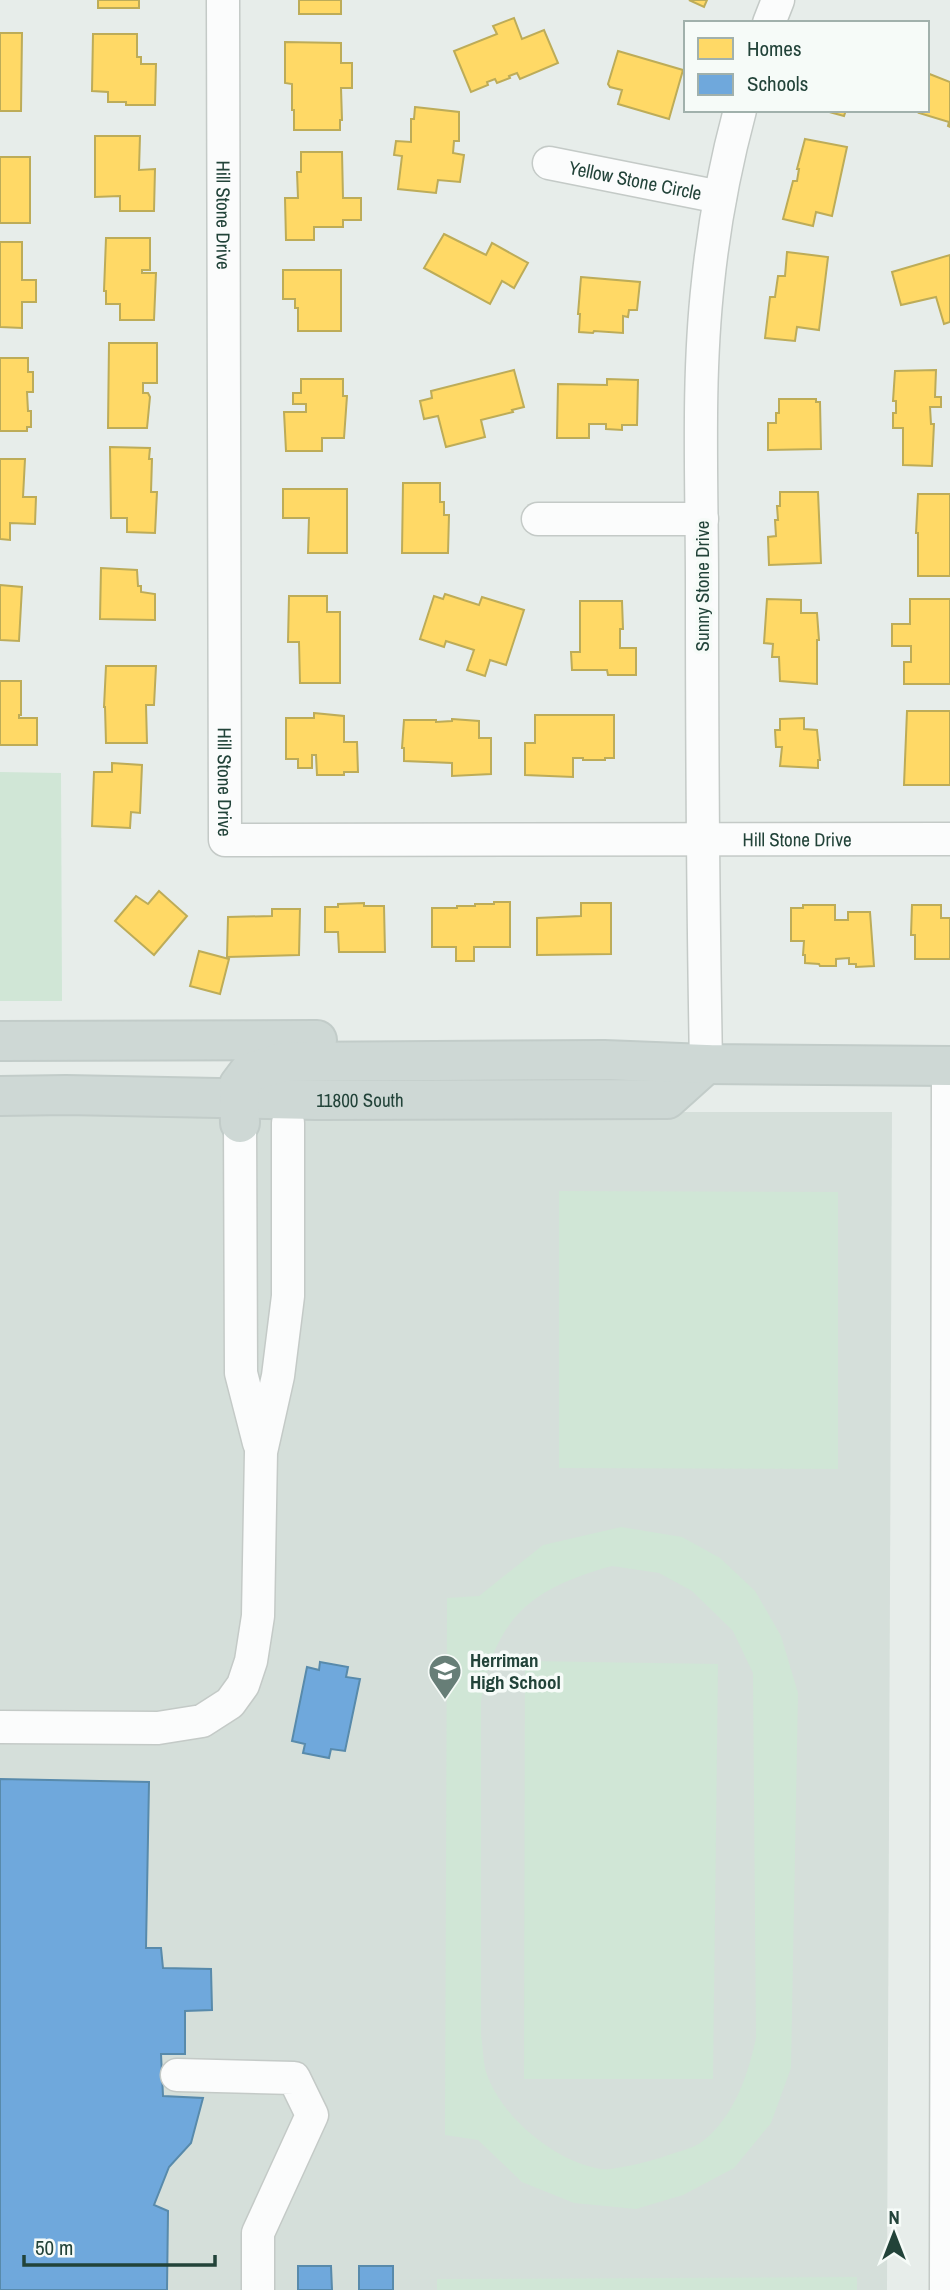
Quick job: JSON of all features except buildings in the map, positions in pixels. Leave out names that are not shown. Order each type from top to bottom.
[{"type":"main road","points":[[0,1041],[649,1040],[706,1064]]},
{"type":"main road","points":[[240,1111],[239,1085],[248,1073],[283,1062],[604,1060],[706,1064],[949,1066]]},
{"type":"main road","name":"11800 South","points":[[0,1096],[66,1095],[240,1111],[302,1112],[667,1100],[706,1064]]},
{"type":"main road","points":[[0,1067],[42,1077],[66,1095]]},
{"type":"street","name":"Hill Stone Drive","points":[[223,0],[225,840],[950,839]]},
{"type":"street","points":[[770,21],[778,0]]},
{"type":"street","name":"Sunny Stone Drive","points":[[706,1064],[702,839],[704,320],[720,197],[740,112]]},
{"type":"street","name":"Yellow Stone Circle","points":[[549,163],[720,197]]},
{"type":"street","points":[[537,519],[702,519]]},
{"type":"street","points":[[946,2290],[949,1066]]},
{"type":"street","points":[[240,1111],[241,1373],[261,1452]]},
{"type":"street","points":[[0,1727],[158,1728],[202,1721],[230,1703],[243,1685],[251,1661],[258,1616],[261,1452],[278,1376],[288,1296],[302,1112]]},
{"type":"street","points":[[177,2075],[294,2078],[312,2115],[258,2233],[258,2290]]},
{"type":"shaded area","name":"Herriman High School","points":[[0,1112],[892,1112],[887,2290],[0,2290]]},
{"type":"green space","points":[[0,772],[61,773],[62,1001],[0,1001]]},
{"type":"green space","points":[[559,1191],[838,1192],[838,1469],[559,1468]]},
{"type":"green space","points":[[621,1527],[682,1537],[720,1558],[755,1591],[781,1636],[798,1693],[791,2068],[771,2123],[734,2168],[683,2195],[636,2209],[574,2203],[522,2182],[478,2140],[445,2135],[447,1598],[479,1596],[543,1545]],"holes":[[[612,1566],[659,1573],[692,1591],[733,1631],[753,1673],[756,2038],[749,2066],[731,2108],[703,2141],[650,2161],[600,2169],[565,2157],[531,2134],[504,2105],[486,2072],[481,2035],[481,1701],[487,1672],[496,1648],[522,1610],[539,1596],[584,1575]]]},
{"type":"green space","points":[[525,1661],[718,1664],[713,2079],[524,2079]]},
{"type":"green space","points":[[857,2277],[857,2290],[437,2290],[437,2279]]},
{"type":"place","name":"Herriman High School","points":[[445,1701]]}]
